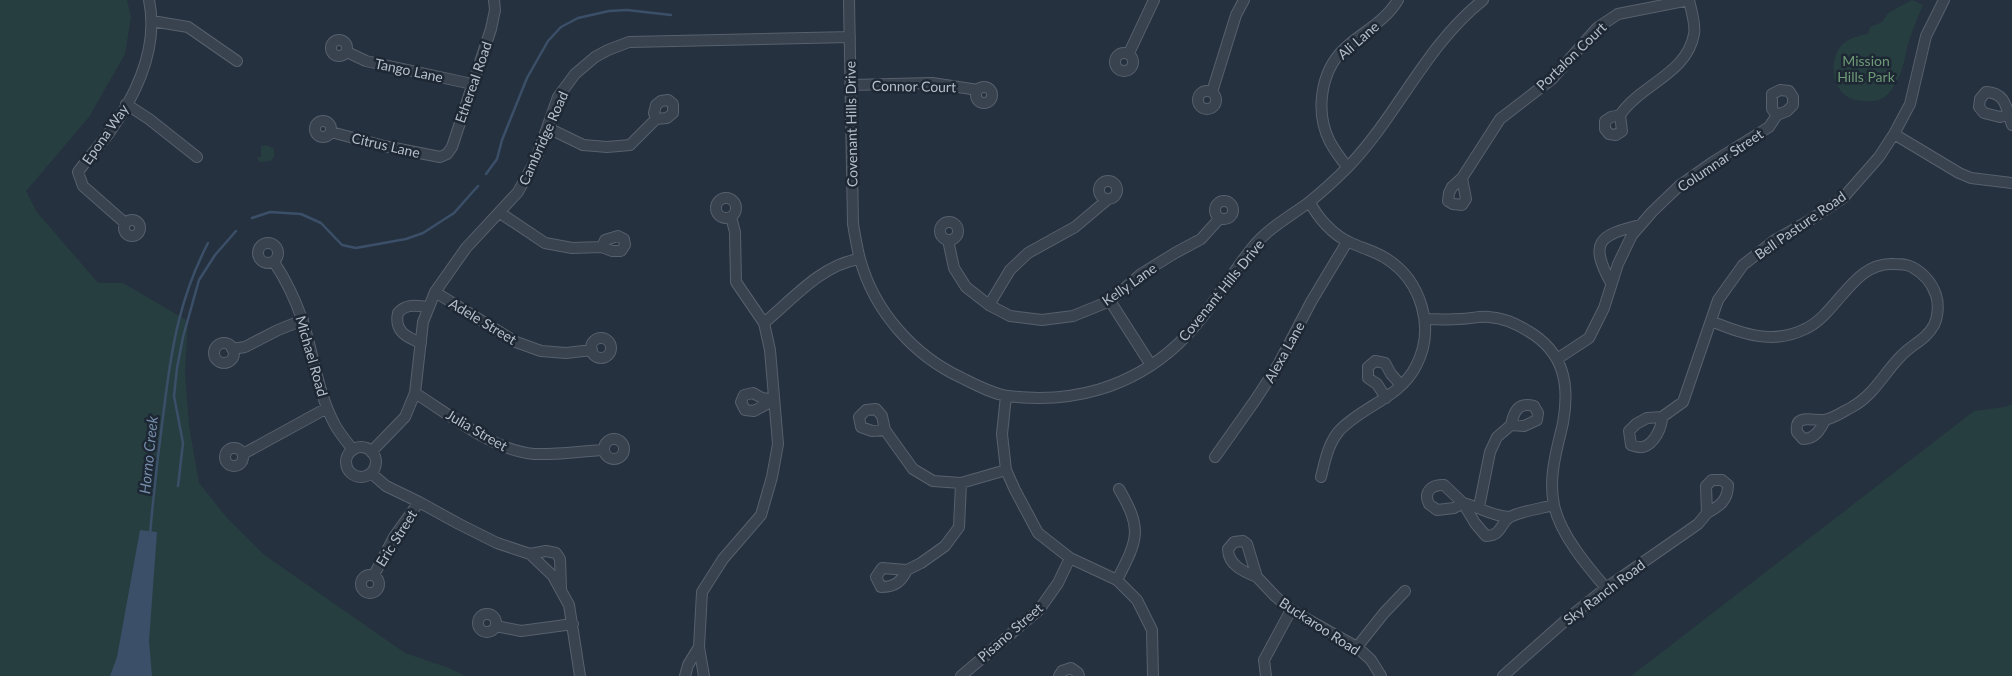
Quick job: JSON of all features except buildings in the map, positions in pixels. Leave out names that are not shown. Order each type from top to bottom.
[{"type":"street","name":"Epona Way","points":[[125,223],[83,186],[78,172],[110,132],[136,89],[146,64],[152,34],[149,0]]},
{"type":"street","name":"Ethereal Road","points":[[440,157],[447,154],[452,147],[491,29],[495,10],[494,0]]},
{"type":"street","name":"Covenant Hills Drive","points":[[849,0],[853,224],[859,259],[880,306],[909,343],[946,371],[1006,396],[1052,398],[1091,393],[1126,379],[1151,364],[1178,344],[1206,312],[1253,246],[1273,227],[1310,202],[1373,139],[1441,43],[1469,11],[1484,0]]},
{"type":"street","points":[[1129,53],[1154,0]]},
{"type":"street","points":[[1212,92],[1236,15],[1244,0]]},
{"type":"street","name":"Ali Lane","points":[[1347,167],[1330,141],[1326,130],[1322,111],[1325,81],[1336,58],[1388,13],[1398,0]]},
{"type":"street","points":[[1620,115],[1624,109],[1652,84],[1683,62],[1694,34],[1689,0]]},
{"type":"street","name":"Portalon Court","points":[[1462,178],[1500,119],[1552,79],[1597,28],[1618,14],[1689,0]]},
{"type":"street","name":"Bell Pasture Road","points":[[1662,417],[1683,402],[1718,300],[1743,265],[1775,240],[1843,198],[1879,157],[1910,104],[1926,36],[1944,0]]},
{"type":"street","points":[[152,21],[188,27],[237,60]]},
{"type":"street","name":"Cambridge Road","points":[[371,452],[405,417],[415,393],[423,322],[434,292],[466,248],[500,214],[518,192],[536,159],[558,97],[575,74],[595,57],[629,42],[850,37]]},
{"type":"street","name":"Tango Lane","points":[[347,52],[366,61],[472,84]]},
{"type":"street","name":"Connor Court","points":[[851,85],[932,83],[978,90]]},
{"type":"street","points":[[126,104],[197,156]]},
{"type":"street","name":"Columnar Street","points":[[1557,359],[1589,338],[1604,308],[1618,264],[1632,235],[1640,225],[1679,186],[1713,162],[1770,127],[1777,115]]},
{"type":"street","points":[[548,128],[583,145],[630,145],[656,119]]},
{"type":"street","name":"Citrus Lane","points":[[331,132],[384,146],[440,157]]},
{"type":"street","points":[[1894,134],[1958,173],[1971,178],[2012,183]]},
{"type":"street","points":[[988,306],[1010,270],[1028,252],[1075,227],[1107,200]]},
{"type":"street","points":[[1310,202],[1324,222],[1347,242],[1383,256],[1401,270],[1416,292],[1425,319],[1424,342],[1419,360],[1410,376],[1386,398],[1339,431],[1329,448],[1321,477]]},
{"type":"street","points":[[500,214],[545,243],[572,248],[602,247]]},
{"type":"street","points":[[704,676],[699,646],[702,592],[723,559],[761,515],[772,477],[778,444],[770,350],[764,323],[736,282],[735,232],[730,217]]},
{"type":"street","name":"Kelly Lane","points":[[948,240],[954,268],[966,287],[988,306],[1010,316],[1042,320],[1073,316],[1110,301],[1141,274],[1175,252],[1202,239],[1220,218]]},
{"type":"street","points":[[1611,284],[1602,267],[1599,246],[1613,232],[1640,225]]},
{"type":"street","name":"Alexa Lane","points":[[1215,457],[1278,364],[1311,302],[1347,242]]},
{"type":"street","points":[[764,323],[820,275],[848,261],[859,259]]},
{"type":"street","name":"Michael Road","points":[[274,262],[288,284],[303,320],[315,370],[327,408],[336,426],[353,450]]},
{"type":"street","points":[[1711,322],[1747,335],[1765,338],[1785,336],[1806,329],[1822,318],[1858,278],[1872,268],[1889,264],[1908,265],[1923,273],[1936,294],[1938,308],[1935,323],[1930,331],[1901,355],[1873,392],[1859,404],[1825,420]]},
{"type":"street","name":"Adele Street","points":[[434,292],[516,342],[541,351],[566,353],[592,350]]},
{"type":"street","points":[[1110,301],[1151,364]]},
{"type":"street","points":[[421,343],[403,334],[398,328],[398,314],[408,306],[429,307]]},
{"type":"street","points":[[1425,319],[1490,317],[1515,323],[1543,340],[1557,359],[1565,378],[1567,400],[1553,468],[1554,506],[1564,530],[1580,557],[1606,588]]},
{"type":"street","points":[[232,349],[245,347],[303,320]]},
{"type":"street","points":[[1386,398],[1377,384],[1368,378],[1368,367],[1375,361],[1385,363],[1390,374],[1401,385]]},
{"type":"street","name":"Julia Street","points":[[415,393],[500,446],[518,452],[536,454],[604,450]]},
{"type":"street","points":[[1006,396],[1002,434],[1006,470],[1015,490],[1038,533],[1070,558],[1117,580],[1137,600],[1152,630],[1153,676]]},
{"type":"street","points":[[243,454],[327,408]]},
{"type":"street","points":[[1479,507],[1490,452],[1497,438],[1511,425]]},
{"type":"street","points":[[885,430],[914,469],[933,481],[961,484],[1006,470]]},
{"type":"street","points":[[363,448],[371,452],[376,460],[376,465],[371,473],[367,476],[357,477],[349,471],[346,462],[347,457],[353,450],[363,448]]},
{"type":"street","points":[[371,473],[386,486],[490,539],[530,554],[553,576],[569,605],[580,676]]},
{"type":"street","points":[[907,570],[921,563],[945,546],[959,527],[961,484]]},
{"type":"street","points":[[1117,580],[1132,551],[1136,530],[1132,511],[1119,489]]},
{"type":"street","name":"Eric Street","points":[[374,575],[394,537],[419,502]]},
{"type":"street","points":[[1509,517],[1499,531],[1493,535],[1486,536],[1475,523],[1463,502],[1479,507],[1490,515],[1509,517],[1554,506]]},
{"type":"street","name":"Sky Ranch Road","points":[[1503,676],[1566,620],[1606,588],[1698,524],[1708,512]]},
{"type":"street","points":[[530,554],[546,551],[556,553],[560,560],[561,589]]},
{"type":"street","name":"Pisano Street","points":[[961,676],[1039,610],[1058,582],[1070,558]]},
{"type":"street","name":"Buckaroo Road","points":[[1257,577],[1291,610],[1357,647],[1371,660],[1381,676]]},
{"type":"street","points":[[1357,647],[1384,613],[1405,591]]},
{"type":"street","points":[[1266,676],[1264,660],[1291,610]]},
{"type":"street","points":[[496,626],[521,631],[573,624]]},
{"type":"street","points":[[686,676],[688,665],[699,646]]},
{"type":"street","points":[[1059,676],[1062,671],[1071,668],[1079,676]]},
{"type":"green space","points":[[0,0],[127,0],[131,17],[125,54],[89,117],[26,191],[36,211],[98,283],[123,283],[188,321],[185,372],[189,426],[199,483],[228,519],[263,554],[405,653],[466,676],[0,676]]},
{"type":"green space","name":"Mission Hills Park","points":[[1912,0],[1923,5],[1910,37],[1896,84],[1880,100],[1855,100],[1845,95],[1836,83],[1833,68],[1834,60],[1841,46],[1846,41],[1868,34],[1870,27],[1882,22],[1888,13]]},
{"type":"green space","points":[[266,145],[274,149],[274,157],[270,161],[259,162],[257,157],[261,157],[261,146]]},
{"type":"green space","points":[[2012,404],[2012,676],[1631,676],[1974,411],[2005,407]]},
{"type":"water","points":[[140,530],[157,532],[149,641],[152,676],[110,676],[117,657]]},
{"type":"waterway","points":[[486,174],[497,159],[502,140],[527,78],[548,41],[561,27],[578,18],[609,11],[627,10],[671,15]]},
{"type":"waterway","points":[[252,218],[270,212],[301,214],[321,223],[342,245],[356,248],[406,239],[423,233],[454,213],[478,186]]},
{"type":"waterway","points":[[178,486],[183,443],[174,396],[183,337],[199,280],[215,255],[236,231]]},
{"type":"waterway","name":"Horno Creek","points":[[150,534],[161,434],[175,340],[184,301],[208,243]]}]
